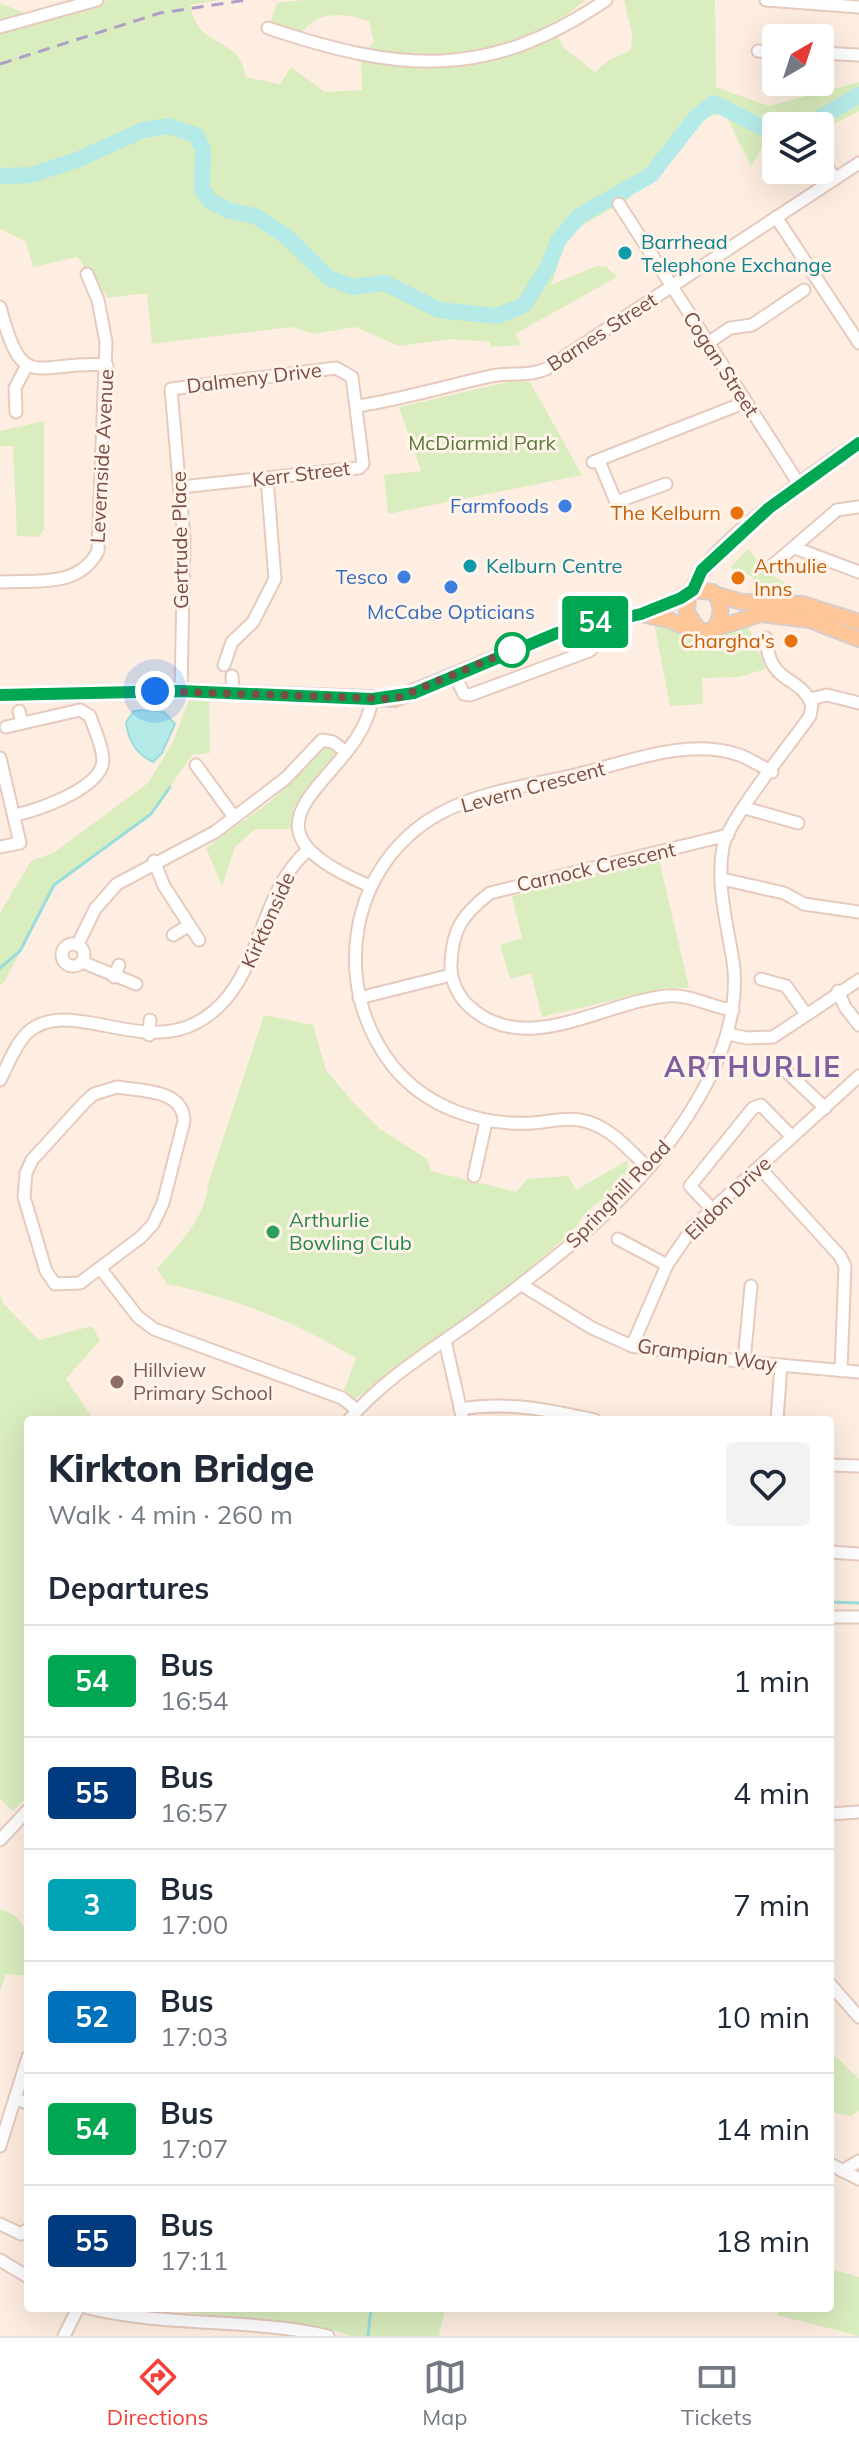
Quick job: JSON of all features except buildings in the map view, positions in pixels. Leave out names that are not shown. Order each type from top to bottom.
[{"type":"main road","points":[[707,632],[687,613],[691,591],[702,570],[799,484],[859,443]]},
{"type":"main road","points":[[707,632],[721,614],[712,576],[724,550]]},
{"type":"main road","points":[[0,695],[181,691],[395,699],[518,647],[591,623],[641,614],[691,591],[742,602],[803,604],[859,622]]},
{"type":"main road","points":[[641,614],[707,632],[761,614],[810,620],[859,639]]},
{"type":"street","points":[[0,27],[97,0]]},
{"type":"street","points":[[268,28],[326,47],[431,64],[457,63],[561,29],[606,0]]},
{"type":"street","points":[[766,0],[859,7]]},
{"type":"street","points":[[758,51],[762,51]]},
{"type":"street","points":[[834,54],[859,55]]},
{"type":"street","name":"Barnes Street","points":[[358,406],[403,399],[495,375],[536,373],[859,163]]},
{"type":"street","name":"Cogan Street","points":[[619,204],[799,484]]},
{"type":"street","points":[[776,217],[859,343]]},
{"type":"street","name":"Levernside Avenue","points":[[0,582],[63,580],[90,565],[98,551],[106,331],[103,299],[87,274]]},
{"type":"street","points":[[708,343],[730,328],[752,325],[782,311],[804,290]]},
{"type":"street","points":[[0,307],[10,347],[27,365],[41,369],[78,363],[107,365]]},
{"type":"street","points":[[16,412],[15,388],[27,365]]},
{"type":"street","name":"Dalmeny Drive","points":[[171,389],[336,368],[352,377],[358,406]]},
{"type":"street","name":"Gertrude Place","points":[[171,389],[184,539],[181,691]]},
{"type":"street","points":[[666,484],[616,502],[596,461],[746,402]]},
{"type":"street","name":"Kerr Street","points":[[181,487],[359,468],[363,464],[358,406]]},
{"type":"street","points":[[224,665],[222,661],[232,642],[253,622],[275,579],[267,478]]},
{"type":"street","points":[[773,565],[837,510],[859,507]]},
{"type":"street","points":[[795,548],[859,572]]},
{"type":"street","points":[[455,676],[464,694],[470,695],[589,651],[597,644],[591,623]]},
{"type":"street","points":[[766,638],[769,659],[780,676],[810,699],[827,695],[859,703]]},
{"type":"street","points":[[232,676],[233,693]]},
{"type":"street","points":[[370,886],[327,868],[308,850],[302,831],[302,807],[370,719],[372,699]]},
{"type":"street","name":"Springhill Road","points":[[353,1415],[555,1259],[648,1168],[697,1102],[728,1034],[733,1010],[733,965],[722,879],[723,845],[745,808],[810,716],[810,699]]},
{"type":"street","points":[[6,727],[20,717],[80,710],[86,712],[103,762],[98,772],[59,802],[15,815]]},
{"type":"street","points":[[78,944],[105,895],[154,861],[207,837],[286,778],[322,740],[333,742],[346,752]]},
{"type":"street","name":"Levern Crescent","points":[[648,1168],[615,1136],[580,1120],[509,1124],[486,1122],[437,1102],[393,1066],[365,1019],[359,998],[354,942],[370,886],[391,853],[416,828],[467,801],[670,752],[739,755],[772,772]]},
{"type":"street","points":[[0,758],[20,843],[0,847]]},
{"type":"street","points":[[196,765],[234,817]]},
{"type":"street","points":[[205,780],[218,772]]},
{"type":"street","points":[[745,808],[798,823]]},
{"type":"street","name":"Carnock Crescent","points":[[451,975],[454,930],[470,909],[490,893],[728,835]]},
{"type":"street","name":"Kirktonside","points":[[0,1080],[27,1033],[58,1018],[149,1035],[175,1032],[197,1023],[227,998],[247,968],[282,880],[308,850]]},
{"type":"street","points":[[154,861],[188,926],[199,940]]},
{"type":"street","points":[[722,879],[784,893],[804,904],[859,912]]},
{"type":"street","points":[[173,935],[188,926]]},
{"type":"street","points":[[78,944],[66,945],[61,955],[68,965],[82,962],[116,971],[136,984]]},
{"type":"street","points":[[78,944],[84,952],[82,962]]},
{"type":"street","points":[[359,998],[451,975],[462,1000],[482,1018],[517,1030],[662,996],[691,998],[733,1010]]},
{"type":"street","points":[[761,979],[786,986],[806,1014]]},
{"type":"street","points":[[728,1034],[747,1038],[773,1037],[838,991],[859,980]]},
{"type":"street","points":[[838,991],[845,1007],[859,1025]]},
{"type":"street","points":[[149,1035],[150,1020]]},
{"type":"street","points":[[787,1072],[825,1108]]},
{"type":"street","name":"Eildon Drive","points":[[632,1346],[667,1265],[693,1227],[859,1076]]},
{"type":"street","points":[[117,1087],[171,1097],[182,1108],[184,1121],[159,1213],[141,1237],[100,1268],[72,1285],[55,1284],[50,1280],[24,1197],[26,1173],[32,1160],[94,1094],[117,1087]]},
{"type":"street","points":[[712,1209],[690,1186],[753,1108],[761,1105],[792,1137]]},
{"type":"street","points":[[474,1176],[486,1122]]},
{"type":"street","points":[[759,1167],[840,1256],[845,1266],[841,1371]]},
{"type":"street","points":[[618,1239],[667,1265]]},
{"type":"street","points":[[100,1268],[138,1317],[154,1329],[342,1398],[353,1415]]},
{"type":"street","name":"Grampian Way","points":[[522,1285],[592,1328],[632,1346],[744,1362],[859,1372]]},
{"type":"street","points":[[744,1362],[751,1286]]},
{"type":"street","points":[[445,1341],[462,1415],[492,1404],[521,1405],[573,1416]]},
{"type":"street","points":[[777,1416],[781,1365]]},
{"type":"street","points":[[834,1465],[859,1466]]},
{"type":"street","points":[[834,1552],[859,1554]]},
{"type":"street","points":[[834,1617],[859,1617]]},
{"type":"street","points":[[834,1814],[859,1812]]},
{"type":"street","points":[[0,1840],[24,1814]]},
{"type":"street","points":[[834,1989],[859,2017]]},
{"type":"street","points":[[0,2146],[24,2070]]},
{"type":"street","points":[[15,2099],[24,2102]]},
{"type":"street","points":[[842,2171],[859,2161]]},
{"type":"street","points":[[834,2166],[859,2179]]},
{"type":"street","points":[[0,2224],[21,2234],[24,2232]]},
{"type":"street","points":[[0,2260],[24,2275]]},
{"type":"street","points":[[64,2336],[76,2312]]},
{"type":"street","points":[[121,2312],[219,2324],[271,2326],[328,2336]]},
{"type":"green space","points":[[110,0],[221,0],[190,5],[199,27],[234,52],[246,77],[280,84],[291,67],[325,92],[362,90],[361,56],[374,42],[369,21],[332,15],[315,20],[301,34],[271,21],[277,3],[303,0],[585,0],[565,17],[572,29],[558,37],[564,48],[595,72],[609,60],[631,50],[632,33],[624,0],[715,0],[716,87],[769,106],[806,96],[834,96],[834,89],[859,82],[859,111],[834,124],[834,112],[762,112],[762,148],[751,166],[725,114],[703,117],[629,199],[569,233],[551,285],[597,266],[607,267],[617,277],[515,334],[522,345],[491,347],[490,342],[451,339],[399,346],[355,327],[314,334],[292,327],[152,344],[147,293],[108,298],[77,257],[33,267],[26,242],[0,229],[0,3],[24,13],[27,22]]},
{"type":"green space","name":"McDiarmid Park","points":[[512,381],[530,382],[582,475],[388,514],[384,475],[421,471],[399,407]]},
{"type":"green space","points":[[44,421],[44,530],[38,537],[17,536],[13,446],[0,446],[0,431]]},
{"type":"green space","points":[[748,549],[765,570],[792,588],[773,585],[751,588],[753,577],[730,568]]},
{"type":"green space","points":[[654,622],[711,640],[748,626],[766,669],[739,677],[702,678],[703,704],[670,706]]},
{"type":"green space","points":[[209,696],[210,753],[192,755],[151,814],[54,885],[4,983],[0,984],[0,913],[31,861],[55,852],[148,783],[173,742],[190,697]]},
{"type":"green space","points":[[325,748],[334,750],[335,759],[293,809],[295,829],[255,829],[235,847],[222,886],[206,848],[271,801]]},
{"type":"green space","points":[[659,859],[689,988],[664,988],[542,1017],[531,973],[510,979],[500,945],[522,938],[512,896]]},
{"type":"green space","points":[[264,1015],[313,1025],[326,1070],[380,1129],[427,1159],[431,1171],[516,1192],[527,1179],[568,1176],[576,1190],[628,1160],[625,1175],[544,1256],[355,1399],[344,1390],[356,1358],[264,1313],[167,1284],[157,1269],[190,1230],[202,1209]]},
{"type":"green space","points":[[0,1293],[3,1303],[39,1340],[92,1326],[100,1340],[66,1379],[91,1416],[24,1416],[24,1800],[13,1811],[0,1799]]},
{"type":"green space","points":[[0,1909],[19,1919],[24,1927],[24,1976],[6,1974],[0,1991]]},
{"type":"green space","points":[[834,2055],[859,2079],[859,2111],[851,2116],[834,2113]]},
{"type":"green space","points":[[834,2270],[859,2277],[859,2336],[777,2315],[778,2312],[834,2312]]},
{"type":"green space","points":[[182,2312],[444,2312],[439,2336],[351,2336],[320,2326]]},
{"type":"water","points":[[134,711],[164,712],[175,724],[162,753],[153,762],[138,751],[127,729],[126,722]]},
{"type":"waterway","points":[[830,112],[859,95]]},
{"type":"waterway","points":[[0,176],[31,175],[77,160],[143,130],[168,126],[196,135],[203,149],[202,189],[210,201],[230,211],[255,216],[287,237],[329,278],[352,287],[385,283],[439,310],[497,316],[524,305],[548,267],[558,241],[579,216],[651,175],[697,116],[714,103],[762,127]]},
{"type":"waterway","points":[[0,968],[20,951],[54,885],[151,814],[170,787]]},
{"type":"waterway","points":[[834,1602],[859,1603]]},
{"type":"waterway","points":[[368,2336],[371,2312]]},
{"type":"railway","points":[[0,64],[160,13],[247,0]]},
{"type":"bus line","name":"54","points":[[0,695],[181,691],[395,699],[557,633],[641,614],[681,598],[693,590],[702,570],[769,508],[859,443]]},
{"type":"place","name":"Barrhead Telephone Exchange","points":[[625,253]]},
{"type":"place","name":"Farmfoods","points":[[565,506]]},
{"type":"place","name":"The Kelburn","points":[[737,513]]},
{"type":"place","name":"Kelburn Centre","points":[[470,566]]},
{"type":"place","name":"Tesco","points":[[404,577]]},
{"type":"place","name":"Arthulie Inns","points":[[738,578]]},
{"type":"place","name":"McCabe Opticians","points":[[451,587]]},
{"type":"place","name":"Chargha's","points":[[791,641]]},
{"type":"place","name":"Arthurlie Bowling Club","points":[[273,1232]]},
{"type":"place","name":"Hillview Primary School","points":[[117,1382]]},
{"type":"district","name":"ARTHURLIE","points":[[753,1067]]},
{"type":"route","points":[[155,691],[395,699],[435,685],[512,650]]}]
